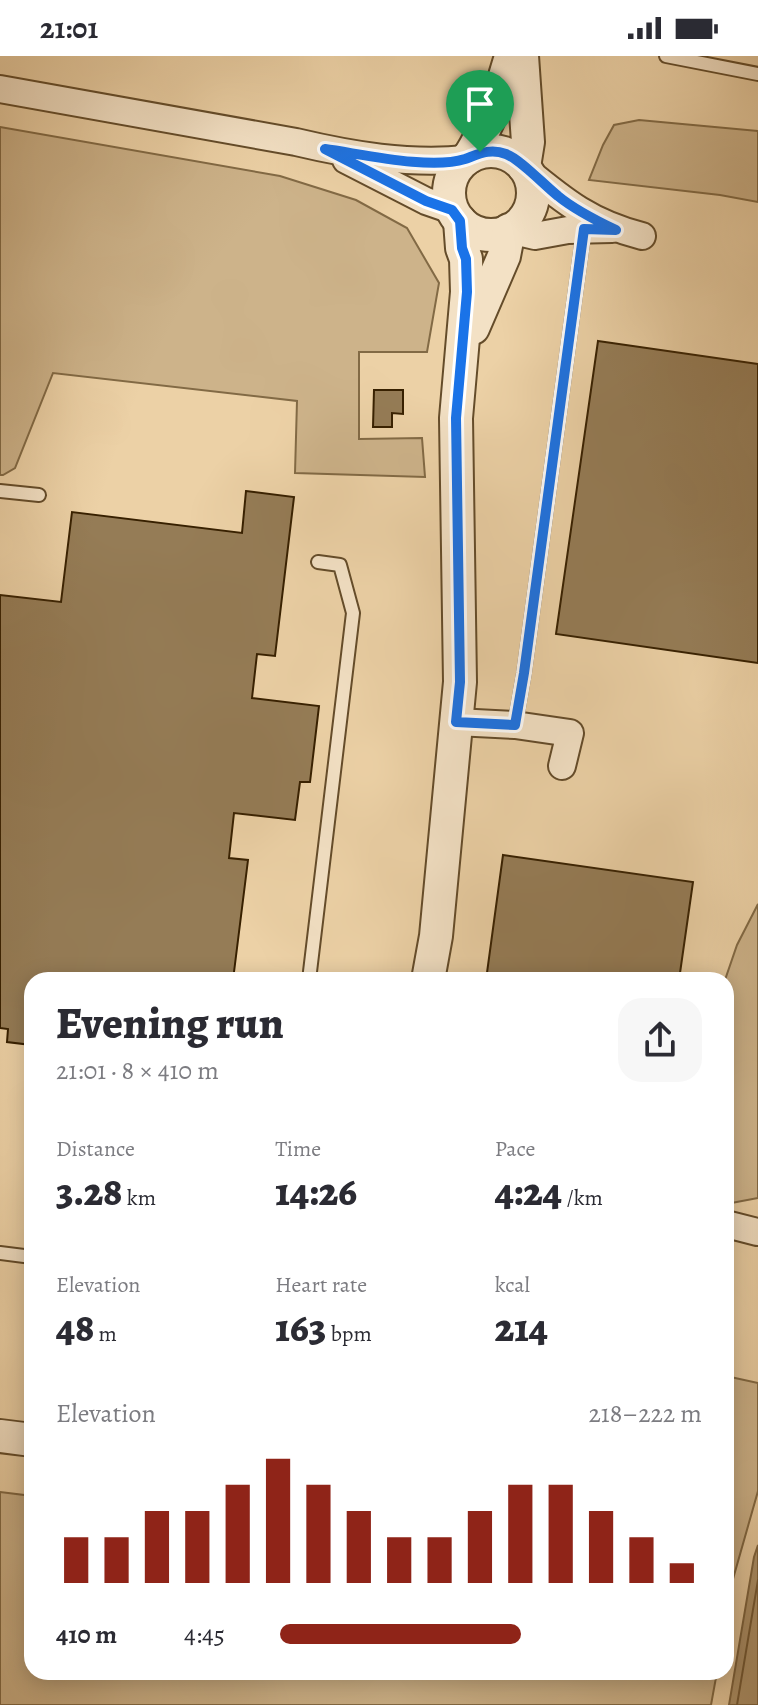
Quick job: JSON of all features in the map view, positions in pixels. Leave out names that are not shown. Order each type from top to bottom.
[{"type":"street","points":[[429,972],[436,936],[460,682],[456,418],[467,281],[456,216],[449,196],[450,182],[480,138],[495,108],[511,56]]},
{"type":"street","points":[[325,149],[456,216],[471,230],[483,234],[509,230],[521,222],[529,210],[532,196],[531,182],[525,168],[528,142],[522,56]]},
{"type":"street","points":[[0,89],[325,149],[423,162],[467,158],[480,152],[504,153],[515,159],[586,222],[642,236]]},
{"type":"street","points":[[509,230],[535,236],[586,222]]},
{"type":"street","points":[[463,349],[504,256],[509,230]]},
{"type":"street","points":[[456,722],[515,725],[570,733],[562,766]]},
{"type":"street","points":[[734,1226],[757,1232]]},
{"type":"street","points":[[0,1436],[24,1439]]},
{"type":"lane","points":[[666,56],[758,74]]},
{"type":"lane","points":[[515,725],[586,222]]},
{"type":"lane","points":[[0,491],[39,495]]},
{"type":"lane","points":[[310,972],[353,613],[340,565],[318,562]]},
{"type":"lane","points":[[0,1253],[24,1256]]},
{"type":"shaded area","points":[[639,120],[758,131],[758,202],[589,180],[614,125]]},
{"type":"shaded area","points":[[0,127],[280,176],[356,200],[407,228],[439,283],[427,352],[359,352],[359,439],[422,438],[425,477],[295,473],[297,401],[53,373],[15,468],[0,475]]},
{"type":"shaded area","points":[[758,904],[758,1198],[734,1202],[734,972],[728,972],[737,945]]},
{"type":"shaded area","points":[[734,1378],[758,1383],[758,1491],[734,1575]]},
{"type":"shaded area","points":[[0,1492],[24,1495],[24,1680],[716,1680],[711,1705],[0,1705]]},
{"type":"water","points":[[758,1545],[758,1705],[729,1705],[734,1680]]},
{"type":"building","points":[[598,341],[758,364],[758,663],[556,634]]},
{"type":"building","points":[[374,390],[403,390],[403,414],[392,413],[392,427],[373,427]]},
{"type":"building","points":[[246,491],[294,497],[275,656],[257,654],[252,698],[319,706],[310,782],[300,782],[295,820],[234,813],[229,858],[248,860],[234,972],[24,972],[24,1044],[7,1042],[8,1029],[0,1028],[0,595],[61,602],[72,512],[242,533]]},
{"type":"building","points":[[503,855],[693,882],[680,972],[487,972]]},
{"type":"route","points":[[325,149],[423,162],[466,159],[480,152],[504,153],[515,159],[563,200],[616,230],[584,229],[515,725],[456,722],[460,682],[456,418],[467,292],[460,221],[452,210],[426,201],[325,149]]}]
